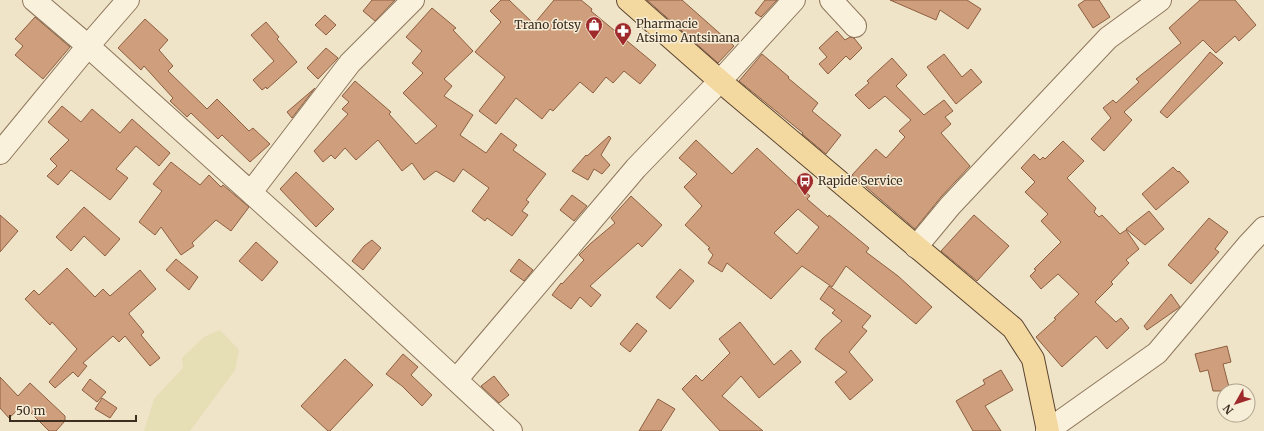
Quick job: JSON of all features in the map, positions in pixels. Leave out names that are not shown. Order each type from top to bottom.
[{"type":"main road","points":[[628,0],[720,81],[1013,328],[1033,359],[1047,431]]},
{"type":"street","points":[[34,0],[88,46],[251,192],[511,431]]},
{"type":"street","points":[[0,153],[128,0]]},
{"type":"street","points":[[251,192],[350,64],[413,0]]},
{"type":"street","points":[[456,380],[636,168],[720,81],[794,0]]},
{"type":"street","points":[[830,0],[855,26]]},
{"type":"street","points":[[916,246],[950,206],[1108,38],[1160,0]]},
{"type":"street","points":[[1047,431],[1157,353],[1264,228]]},
{"type":"shaded area","points":[[220,330],[239,350],[235,370],[190,431],[144,431],[154,399],[183,368],[182,358],[204,337]]},
{"type":"building","points":[[372,0],[395,0],[375,21],[363,11]]},
{"type":"building","points":[[501,0],[509,0],[534,24],[554,0],[581,0],[592,9],[591,11],[656,65],[640,84],[624,71],[613,83],[606,77],[593,93],[580,82],[553,111],[550,109],[542,119],[516,98],[496,124],[479,111],[505,77],[475,52],[501,22],[490,11]]},
{"type":"building","points":[[647,0],[682,0],[734,46],[718,63]]},
{"type":"building","points":[[765,0],[777,0],[761,17],[755,13]]},
{"type":"building","points":[[890,0],[967,0],[981,9],[968,29],[940,10],[936,20]]},
{"type":"building","points":[[1085,0],[1099,0],[1110,17],[1093,28],[1078,5]]},
{"type":"building","points":[[1200,0],[1235,0],[1256,25],[1239,41],[1235,36],[1216,53],[1203,40],[1124,112],[1132,120],[1104,151],[1091,139],[1111,118],[1103,108],[1113,100],[1116,103],[1139,82],[1136,79],[1181,43],[1169,28]]},
{"type":"building","points":[[432,8],[456,28],[453,30],[473,51],[444,79],[452,86],[444,96],[473,115],[460,135],[486,153],[501,133],[517,145],[513,150],[546,174],[526,200],[529,202],[522,211],[528,215],[512,236],[487,218],[485,221],[472,211],[489,188],[463,169],[454,182],[436,171],[424,180],[412,163],[402,171],[378,140],[356,160],[345,148],[335,159],[331,155],[323,162],[314,151],[348,114],[342,109],[349,102],[342,96],[355,81],[391,112],[389,114],[416,144],[437,126],[403,93],[423,73],[412,63],[422,51],[406,37]]},
{"type":"building","points":[[325,15],[336,25],[326,35],[315,25]]},
{"type":"building","points":[[35,17],[70,47],[43,79],[15,55],[23,46],[15,39]]},
{"type":"building","points":[[145,19],[168,40],[159,50],[173,66],[168,71],[207,109],[217,99],[249,131],[253,128],[270,144],[250,162],[222,135],[218,139],[191,113],[187,117],[170,101],[173,98],[144,66],[141,70],[118,48]]},
{"type":"building","points":[[266,22],[279,37],[277,39],[297,62],[267,89],[266,87],[262,90],[253,80],[274,61],[251,35]]},
{"type":"building","points":[[837,31],[845,40],[850,37],[854,38],[862,48],[850,60],[846,56],[828,74],[819,64],[827,57],[819,48]]},
{"type":"building","points":[[326,48],[338,58],[318,79],[307,68]]},
{"type":"building","points":[[1210,52],[1223,63],[1167,118],[1160,112]]},
{"type":"building","points":[[762,54],[818,103],[812,111],[841,135],[826,154],[802,134],[803,133],[739,81]]},
{"type":"building","points":[[944,54],[962,77],[971,69],[982,82],[956,104],[927,67]]},
{"type":"building","points":[[892,58],[907,75],[896,86],[924,115],[944,100],[953,111],[945,117],[951,124],[941,133],[970,166],[941,197],[915,229],[852,175],[876,149],[886,158],[905,137],[899,131],[911,120],[885,96],[869,109],[855,95],[869,83],[867,81]]},
{"type":"building","points":[[315,88],[292,118],[287,112]]},
{"type":"building","points":[[62,106],[81,122],[92,109],[120,133],[132,119],[170,153],[159,166],[136,146],[116,169],[128,178],[110,200],[71,170],[58,185],[47,176],[57,166],[50,159],[69,140],[48,122]]},
{"type":"building","points":[[609,136],[611,138],[601,155],[610,165],[602,174],[594,169],[588,180],[572,171],[586,155],[587,156]]},
{"type":"building","points":[[696,140],[732,174],[757,148],[810,196],[807,199],[869,248],[866,252],[898,276],[932,307],[916,324],[846,266],[832,287],[802,266],[771,299],[727,263],[722,272],[708,263],[713,255],[708,249],[710,248],[685,225],[702,206],[684,187],[697,174],[679,158]],"holes":[[[798,209],[819,227],[797,254],[774,233]]]},
{"type":"building","points":[[1063,141],[1084,161],[1067,178],[1096,208],[1094,212],[1099,217],[1102,215],[1120,234],[1126,230],[1139,249],[1126,260],[1129,263],[1111,282],[1113,284],[1095,302],[1116,322],[1121,318],[1129,328],[1107,349],[1096,336],[1062,367],[1036,337],[1056,319],[1054,318],[1079,294],[1058,274],[1041,289],[1030,276],[1036,270],[1034,269],[1061,242],[1041,221],[1048,214],[1025,192],[1035,182],[1021,168],[1034,154],[1040,160],[1043,157],[1045,159]]},
{"type":"building","points":[[171,162],[200,185],[209,175],[221,187],[223,185],[249,207],[231,231],[216,220],[192,243],[194,246],[181,255],[161,227],[155,235],[139,222],[162,191],[153,184]]},
{"type":"building","points":[[1173,167],[1189,182],[1156,210],[1142,194]]},
{"type":"building","points":[[296,172],[334,209],[316,227],[280,189]]},
{"type":"building","points":[[572,195],[587,206],[574,221],[560,210]]},
{"type":"building","points":[[631,196],[662,225],[642,247],[638,243],[590,286],[601,295],[591,307],[580,297],[571,309],[552,295],[561,283],[562,284],[584,260],[579,255],[615,223],[611,218]]},
{"type":"building","points":[[84,207],[120,239],[105,256],[84,236],[71,251],[56,237]]},
{"type":"building","points":[[1149,211],[1164,229],[1145,245],[1126,229]]},
{"type":"building","points":[[0,215],[18,231],[0,252]]},
{"type":"building","points":[[974,215],[1009,246],[977,281],[941,251]]},
{"type":"building","points":[[1209,218],[1228,232],[1215,249],[1219,252],[1191,284],[1168,265]]},
{"type":"building","points":[[372,240],[381,248],[363,270],[352,261],[364,246]]},
{"type":"building","points":[[256,242],[278,262],[262,281],[239,261]]},
{"type":"building","points":[[176,259],[198,277],[189,290],[166,270]]},
{"type":"building","points":[[519,259],[533,270],[524,281],[510,271]]},
{"type":"building","points":[[67,268],[95,297],[103,289],[110,296],[140,270],[156,289],[129,314],[144,332],[141,335],[160,358],[150,366],[125,336],[119,342],[113,336],[83,363],[87,366],[78,377],[73,372],[55,388],[49,382],[77,349],[52,322],[50,325],[25,299],[34,290],[39,295]]},
{"type":"building","points":[[680,269],[694,281],[670,309],[656,297]]},
{"type":"building","points":[[829,286],[871,316],[862,327],[867,331],[849,352],[873,380],[850,400],[835,382],[847,372],[815,349],[822,339],[842,321],[832,313],[835,310],[820,299]]},
{"type":"building","points":[[1171,294],[1180,307],[1147,330],[1144,326]]},
{"type":"building","points":[[740,322],[774,365],[791,350],[801,362],[759,398],[741,376],[722,396],[763,431],[720,431],[682,389],[696,375],[702,381],[730,353],[719,339]]},
{"type":"building","points":[[637,323],[647,331],[630,352],[620,344]]},
{"type":"building","points":[[1227,346],[1231,362],[1223,364],[1228,383],[1216,383],[1216,391],[1213,391],[1208,370],[1200,372],[1195,354]]},
{"type":"building","points":[[403,354],[418,367],[411,375],[432,395],[422,406],[402,386],[386,374]]},
{"type":"building","points":[[345,359],[373,385],[330,431],[328,431],[301,406]]},
{"type":"building","points":[[1001,370],[1013,390],[985,406],[1001,431],[973,431],[956,401],[985,384],[983,380]]},
{"type":"building","points":[[494,376],[509,395],[499,403],[481,386]]},
{"type":"building","points":[[0,377],[18,396],[30,383],[65,416],[65,421],[56,431],[49,431],[23,405],[9,418],[0,408]]},
{"type":"building","points":[[90,379],[106,392],[97,402],[82,390]]},
{"type":"building","points":[[102,398],[117,408],[110,418],[95,409]]},
{"type":"building","points":[[658,399],[675,409],[661,431],[639,431]]},
{"type":"place","name":"Trano fotsy","points":[[594,40]]},
{"type":"place","name":"Pharmacie Atsimo Antsinana","points":[[623,46]]},
{"type":"place","name":"Rapide Service","points":[[805,196]]}]
